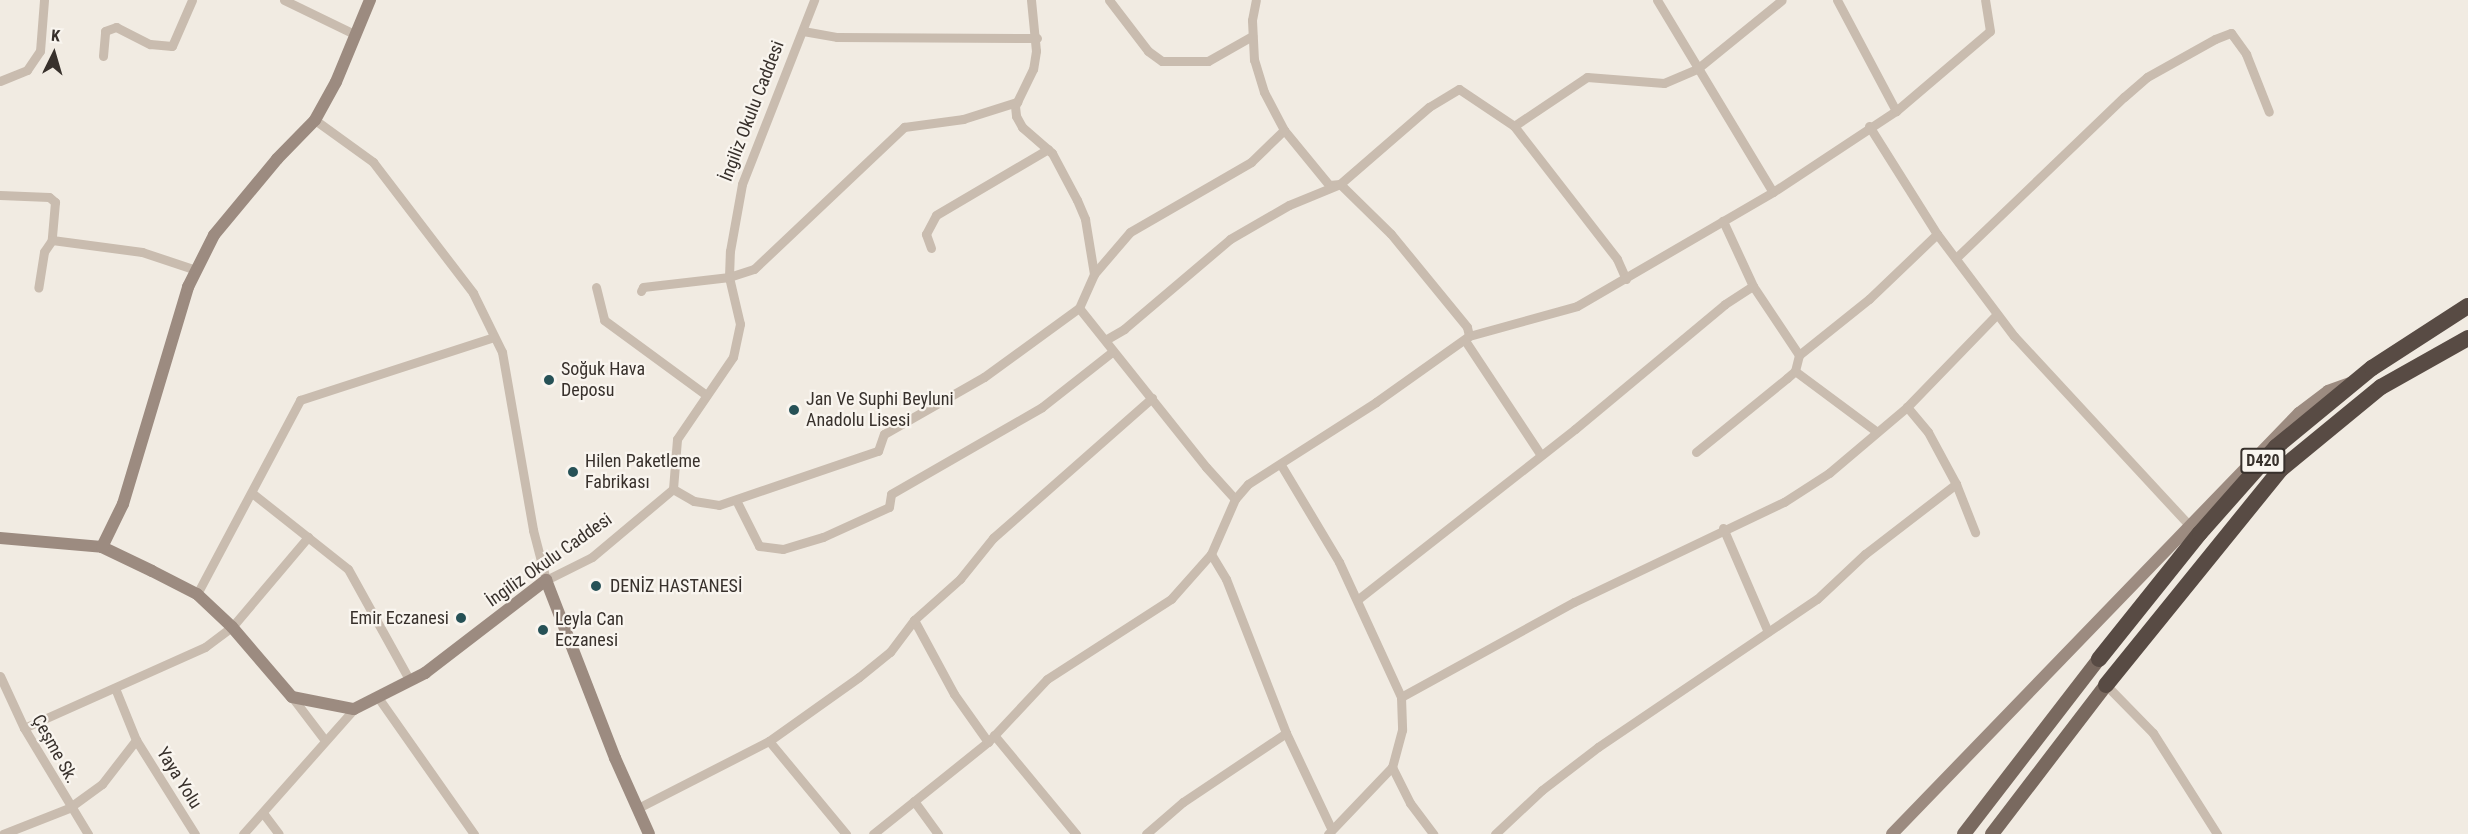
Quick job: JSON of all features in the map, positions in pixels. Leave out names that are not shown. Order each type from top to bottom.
[{"type":"highway","name":"D420","points":[[2099,659],[2248,477],[2308,418],[2354,382],[2468,306]]},
{"type":"highway","name":"D420","points":[[2106,685],[2281,469],[2381,387],[2468,338]]},
{"type":"main road","name":"D420","points":[[1964,834],[2099,659]]},
{"type":"main road","points":[[1992,834],[2106,685]]},
{"type":"street","points":[[0,81],[27,70],[40,51],[44,0]]},
{"type":"street","points":[[103,56],[105,31],[116,27],[150,44],[172,46],[192,0]]},
{"type":"street","points":[[284,0],[354,34]]},
{"type":"street","points":[[102,548],[123,504],[171,339],[196,270],[214,236],[277,159],[315,120],[336,82],[370,0]]},
{"type":"street","name":"İngiliz Okulu Caddesi","points":[[243,834],[324,739],[354,709],[409,679],[425,673],[546,580],[592,557],[673,489],[677,439],[733,357],[740,324],[729,277],[741,184],[814,0]]},
{"type":"street","points":[[1031,0],[1037,38],[1033,69],[1017,102],[1016,116],[1022,127],[1048,149],[1085,219],[1094,274]]},
{"type":"street","points":[[1109,0],[1148,51],[1162,61],[1208,61],[1252,36]]},
{"type":"street","points":[[1256,0],[1252,36],[1264,92],[1284,130],[1329,185],[1340,184],[1391,234],[1467,327],[1467,339],[1540,454]]},
{"type":"street","points":[[1657,0],[1773,192]]},
{"type":"street","points":[[1514,126],[1587,77],[1664,83],[1697,69],[1782,0]]},
{"type":"street","points":[[1837,0],[1896,111]]},
{"type":"street","points":[[873,834],[991,739],[1047,679],[1171,599],[1211,554],[1235,499],[1248,484],[1281,465],[1467,339],[1577,306],[1773,192],[1869,126],[1896,111],[1990,31],[1985,0]]},
{"type":"street","points":[[803,31],[837,37],[1037,38]]},
{"type":"street","points":[[1957,257],[2091,125],[2147,77],[2196,48],[2231,33],[2246,54],[2269,112]]},
{"type":"street","points":[[1107,339],[1124,329],[1230,238],[1288,205],[1340,184],[1429,107],[1459,89],[1514,126],[1617,259],[1626,279]]},
{"type":"street","points":[[641,291],[643,287],[729,277],[754,269],[904,128],[963,119],[1017,102]]},
{"type":"street","points":[[315,120],[373,162],[472,293],[502,352],[533,530],[546,580],[615,758],[649,834]]},
{"type":"street","points":[[1869,126],[1937,234],[1957,257],[1997,314],[2057,385],[2104,430],[2189,525]]},
{"type":"street","points":[[673,489],[694,501],[719,505],[878,451],[884,434],[984,377],[1079,308],[1094,274],[1130,232],[1251,162],[1284,130]]},
{"type":"street","points":[[931,248],[926,234],[936,215],[1048,149]]},
{"type":"street","points":[[0,195],[49,197],[56,209],[52,240],[44,252],[38,288]]},
{"type":"street","points":[[1723,221],[1754,286],[1799,355]]},
{"type":"street","points":[[1696,452],[1795,370],[1799,355],[1869,299],[1937,234]]},
{"type":"street","points":[[52,240],[142,252],[196,270]]},
{"type":"street","points":[[1357,600],[1725,304],[1754,286]]},
{"type":"street","points":[[596,287],[598,312],[604,320],[706,395]]},
{"type":"street","points":[[1079,308],[1107,339],[1112,352],[1235,499]]},
{"type":"street","points":[[1401,697],[1574,602],[1723,528],[1784,502],[1829,473],[1907,407],[1997,314]]},
{"type":"street","points":[[197,594],[300,400],[494,337]]},
{"type":"street","points":[[736,500],[759,546],[783,549],[823,537],[889,507],[891,494],[1042,407],[1112,352]]},
{"type":"street","points":[[1795,370],[1877,432]]},
{"type":"street","points":[[1892,834],[2299,413],[2328,392],[2354,382]]},
{"type":"street","points":[[638,808],[769,741],[890,652],[914,621],[960,579],[993,538],[1152,398]]},
{"type":"street","points":[[1907,407],[1928,432],[1956,484],[1975,532]]},
{"type":"street","points":[[1211,554],[1226,579],[1286,733],[1330,831],[1392,767],[1402,730],[1401,697],[1357,600],[1281,465]]},
{"type":"street","points":[[1495,834],[1542,790],[1598,747],[1817,599],[1865,554],[1956,484]]},
{"type":"street","points":[[252,493],[348,569],[409,679]]},
{"type":"street","points":[[1723,528],[1768,632]]},
{"type":"street","points":[[24,728],[206,647],[232,627],[308,537]]},
{"type":"street","points":[[0,538],[102,548],[197,594],[232,627],[292,697],[324,739]]},
{"type":"street","points":[[914,621],[954,694],[1076,834]]},
{"type":"street","name":"Çeşme Sk.","points":[[0,676],[24,728],[69,808],[88,834]]},
{"type":"street","points":[[2106,685],[2153,733],[2217,834]]},
{"type":"street","name":"Yaya Yolu","points":[[116,688],[136,740],[195,834]]},
{"type":"street","points":[[377,696],[474,834]]},
{"type":"street","points":[[292,697],[354,709]]},
{"type":"street","points":[[1146,834],[1183,802],[1286,733]]},
{"type":"street","points":[[3,834],[69,808],[102,784],[136,740]]},
{"type":"street","points":[[769,741],[846,834]]},
{"type":"street","points":[[1392,767],[1410,803],[1433,834]]},
{"type":"street","points":[[914,801],[938,834]]},
{"type":"street","points":[[263,813],[279,834]]},
{"type":"place","name":"Soğuk Hava Deposu","points":[[549,380]]},
{"type":"place","name":"Jan Ve Suphi Beyluni Anadolu Lisesi","points":[[794,410]]},
{"type":"place","name":"Hilen Paketleme Fabrikası","points":[[573,472]]},
{"type":"place","name":"DENİZ HASTANESİ","points":[[596,586]]},
{"type":"place","name":"Emir Eczanesi","points":[[461,618]]},
{"type":"place","name":"Leyla Can Eczanesi","points":[[543,630]]}]
